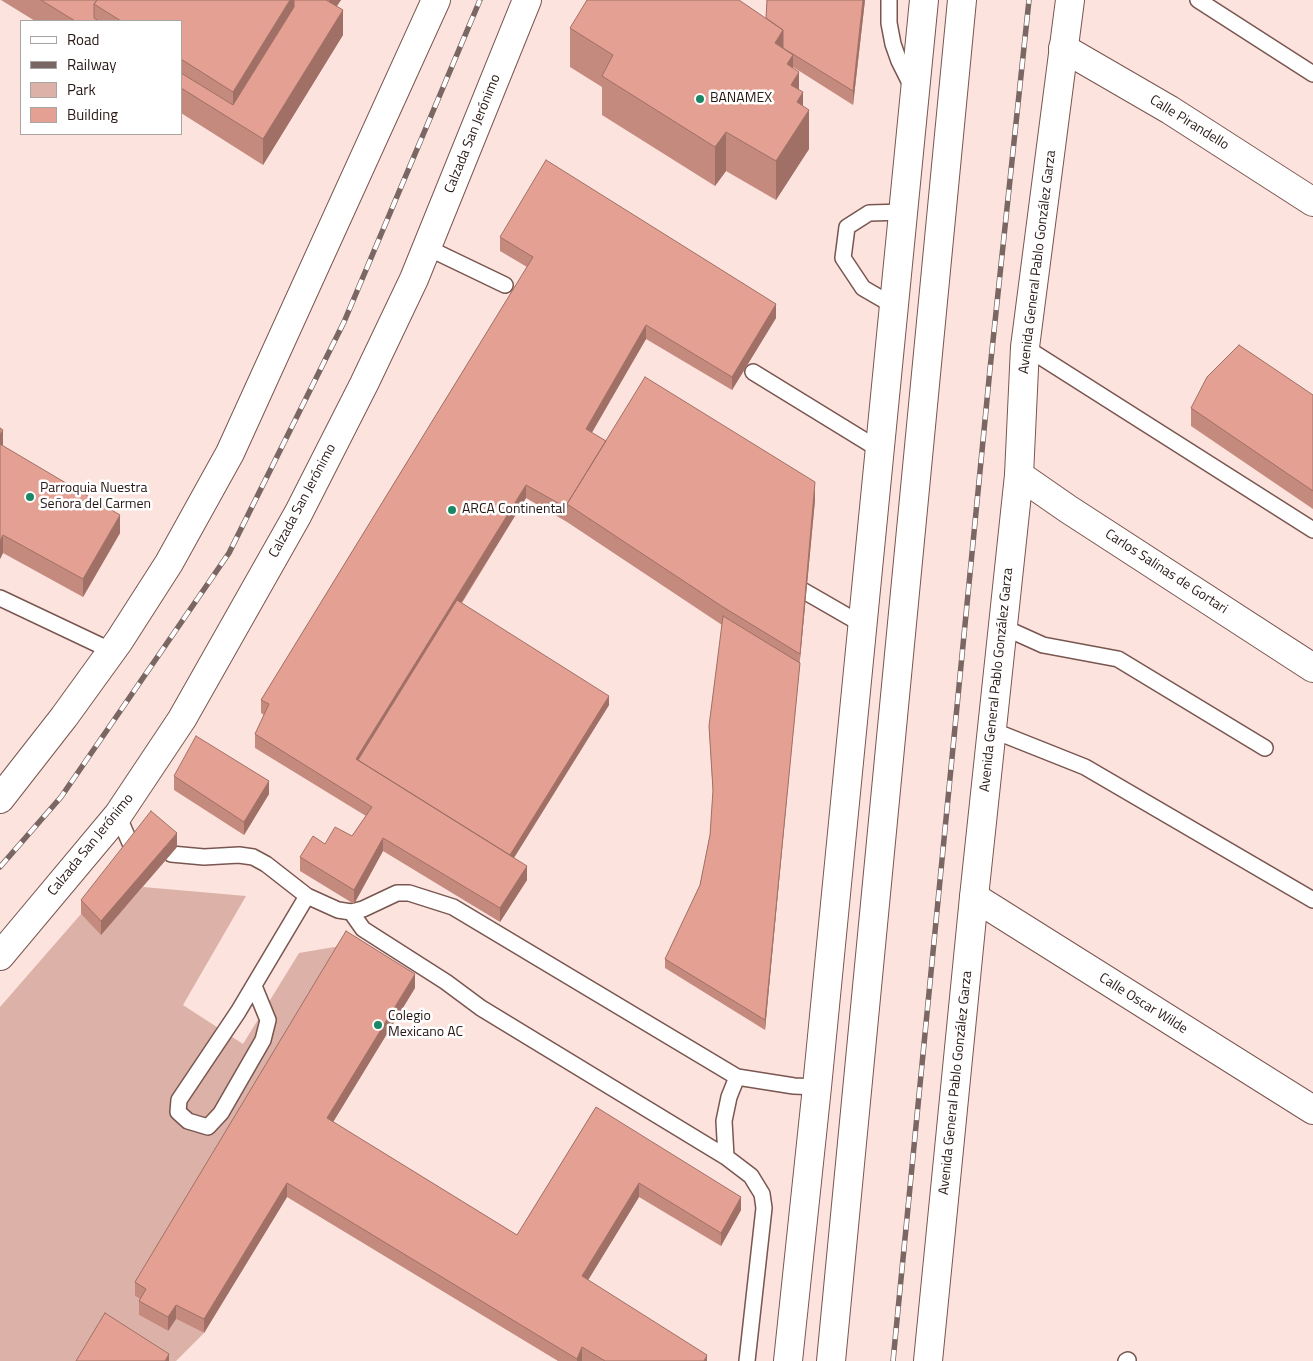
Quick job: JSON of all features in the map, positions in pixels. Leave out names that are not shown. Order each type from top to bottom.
[{"type":"main road","points":[[0,799],[64,717],[112,651],[169,563],[230,453],[436,0]]},
{"type":"main road","name":"Calzada San Jerónimo","points":[[0,956],[118,816],[182,719],[298,514],[364,384],[428,248],[527,0]]},
{"type":"main road","points":[[788,1361],[817,1087],[924,0]]},
{"type":"main road","points":[[831,1361],[962,0]]},
{"type":"main road","name":"Avenida General Pablo González Garza","points":[[928,1361],[974,897],[1019,475],[1025,347],[1070,0]]},
{"type":"main road","name":"Calle Pirandello","points":[[1064,48],[1170,110],[1313,202]]},
{"type":"main road","name":"Carlos Salinas de Gortari","points":[[1019,475],[1068,509],[1313,668]]},
{"type":"main road","name":"Calle Oscar Wilde","points":[[974,897],[1313,1110]]},
{"type":"lane","points":[[889,0],[889,23],[893,44],[906,77],[915,92]]},
{"type":"lane","points":[[1198,0],[1313,74]]},
{"type":"lane","points":[[894,306],[864,288],[843,258],[847,227],[869,213],[904,212]]},
{"type":"lane","points":[[428,248],[505,285]]},
{"type":"lane","points":[[1025,347],[1313,530]]},
{"type":"lane","points":[[753,372],[880,450]]},
{"type":"lane","points":[[776,575],[863,625]]},
{"type":"lane","points":[[0,598],[112,651]]},
{"type":"lane","points":[[1003,627],[1043,645],[1118,659],[1265,748]]},
{"type":"lane","points":[[992,730],[1086,767],[1313,900]]},
{"type":"lane","points":[[118,816],[130,842],[136,844]]},
{"type":"lane","points":[[171,854],[204,857],[239,855],[253,857],[266,864],[307,896],[338,910],[351,912],[362,909],[397,893],[409,893],[453,907],[737,1077],[794,1086],[817,1087]]},
{"type":"lane","points":[[254,986],[268,1020],[263,1040],[221,1112],[208,1126],[188,1121],[178,1112],[179,1100],[254,986],[307,896]]},
{"type":"lane","points":[[351,912],[363,929],[446,982],[480,1008],[726,1157],[751,1176],[762,1194],[764,1208],[747,1361]]},
{"type":"lane","points":[[726,1157],[724,1121],[729,1097],[737,1077]]},
{"type":"green space","points":[[143,887],[246,896],[183,1005],[243,1044],[299,953],[346,945],[135,1296],[146,1303],[139,1315],[168,1331],[176,1319],[204,1333],[176,1361],[0,1361],[0,1007],[81,914],[101,934]]},
{"type":"building","points":[[41,0],[97,0],[94,4],[94,18],[97,20],[73,20]]},
{"type":"building","points":[[97,0],[290,0],[233,92],[182,60],[182,20],[119,20],[94,4]]},
{"type":"building","points":[[294,0],[326,0],[343,10],[263,139],[182,89],[182,74],[233,105],[294,7]]},
{"type":"building","name":"BANAMEX","points":[[587,0],[739,0],[783,30],[775,43],[793,55],[787,64],[799,72],[791,85],[803,92],[797,102],[809,110],[776,161],[726,132],[715,147],[602,76],[613,55],[570,28]]},
{"type":"building","points":[[767,0],[863,0],[853,91],[783,48],[783,30],[766,18]]},
{"type":"building","points":[[546,160],[776,304],[732,377],[646,325],[586,429],[606,441],[567,504],[567,508],[526,485],[356,759],[527,866],[500,908],[383,838],[354,890],[300,857],[313,836],[325,844],[335,827],[352,836],[372,807],[255,734],[269,704],[261,700],[533,257],[500,237]]},
{"type":"building","points":[[1239,345],[1313,395],[1313,491],[1191,408],[1207,377]]},
{"type":"building","points":[[645,377],[815,482],[800,654],[723,607],[567,504]]},
{"type":"building","name":"Parroquia Nuestra Señora del Carmen","points":[[0,444],[120,515],[83,579],[3,535],[0,541]]},
{"type":"building","points":[[457,600],[609,696],[510,855],[358,760]]},
{"type":"building","points":[[723,616],[800,663],[765,1020],[665,959],[700,885],[710,835],[713,790],[709,726]]},
{"type":"building","points":[[196,736],[269,781],[244,822],[174,776]]},
{"type":"building","points":[[151,811],[177,833],[101,921],[81,900]]},
{"type":"building","points":[[346,931],[415,974],[327,1118],[517,1235],[596,1107],[741,1197],[721,1233],[639,1183],[582,1276],[707,1355],[704,1361],[605,1361],[582,1347],[577,1359],[287,1183],[204,1319],[176,1305],[168,1317],[139,1301],[146,1289],[135,1282]]},
{"type":"building","points":[[105,1313],[169,1354],[165,1361],[76,1361]]},
{"type":"railway","points":[[0,867],[61,797],[229,553],[344,322],[480,0]]},
{"type":"railway","points":[[893,1361],[990,369],[1029,0]]},
{"type":"place","name":"BANAMEX","points":[[700,99]]},
{"type":"place","name":"Parroquia Nuestra Señora del Carmen","points":[[30,497]]},
{"type":"place","name":"ARCA Continental","points":[[452,510]]},
{"type":"place","name":"Colegio Mexicano AC","points":[[378,1025]]}]
